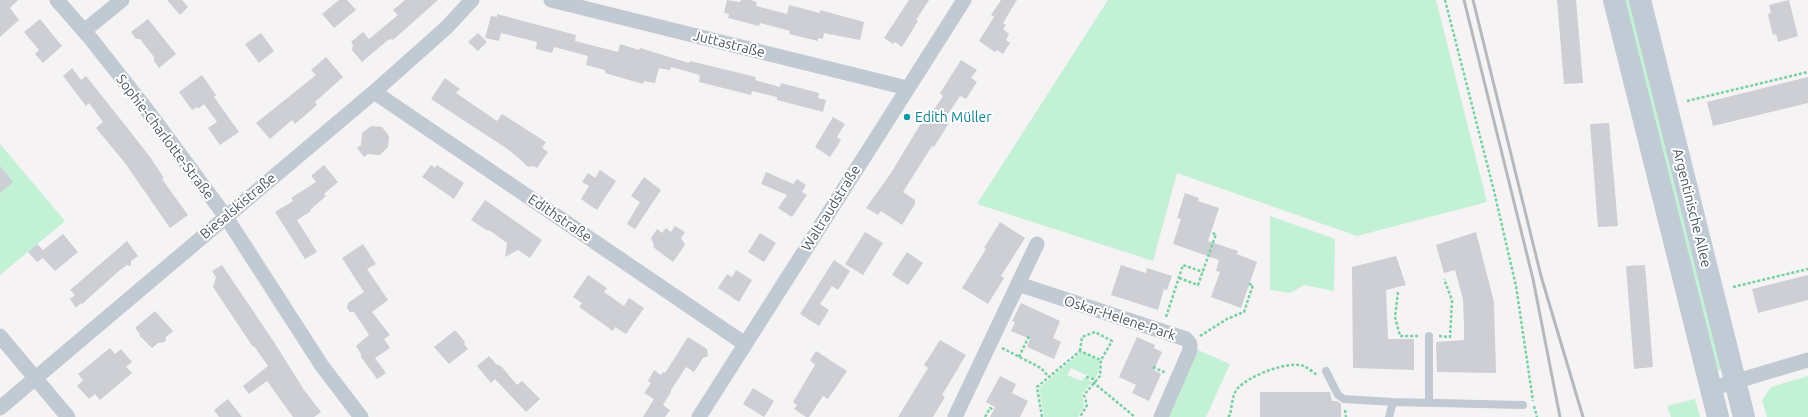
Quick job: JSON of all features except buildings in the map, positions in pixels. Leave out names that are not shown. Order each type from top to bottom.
[{"type":"main road","name":"Argentinische Allee","points":[[1614,0],[1718,417]]},
{"type":"main road","name":"Argentinische Allee","points":[[1640,0],[1744,417]]},
{"type":"street","name":"Sophie-Charlotte-Straße","points":[[57,0],[84,31],[150,114],[226,217],[322,366],[361,417]]},
{"type":"street","points":[[84,31],[122,0]]},
{"type":"street","name":"Biesalskistraße","points":[[0,408],[374,92],[447,27],[472,0]]},
{"type":"street","name":"Juttastraße","points":[[551,0],[907,88]]},
{"type":"street","name":"Waltraudstraße","points":[[699,417],[964,0]]},
{"type":"street","name":"Edithstraße","points":[[374,92],[745,344]]},
{"type":"street","points":[[955,417],[1037,244]]},
{"type":"street","name":"Oskar-Helene-Park","points":[[1018,284],[1186,340],[1190,344],[1190,350],[1161,417]]},
{"type":"street","points":[[0,336],[68,417]]},
{"type":"street","points":[[1710,389],[1808,360]]},
{"type":"lane","points":[[1429,336],[1429,402]]},
{"type":"lane","points":[[1326,371],[1338,395],[1344,399],[1393,402],[1523,404]]},
{"type":"lane","points":[[1389,417],[1393,402]]},
{"type":"path","points":[[1444,0],[1494,191],[1516,286],[1537,417]]},
{"type":"path","points":[[1687,101],[1808,72]]},
{"type":"path","points":[[1179,278],[1198,285],[1216,234],[1211,233]]},
{"type":"path","points":[[1161,331],[1183,265],[1203,272]]},
{"type":"path","points":[[1733,287],[1808,269]]},
{"type":"path","points":[[1398,292],[1395,317],[1400,336],[1450,337],[1452,300],[1444,279]]},
{"type":"path","points":[[1190,344],[1226,319],[1244,312],[1253,285],[1249,284]]},
{"type":"path","points":[[1042,417],[1037,387],[1080,351],[1082,337],[1095,332],[1112,341],[1101,360],[1100,376],[1084,395],[1087,405],[1080,417]]},
{"type":"path","points":[[1019,357],[1028,336]]},
{"type":"path","points":[[991,342],[1041,368],[1049,377]]},
{"type":"path","points":[[1080,351],[1101,360]]},
{"type":"path","points":[[1228,417],[1230,415],[1237,389],[1250,377],[1268,370],[1298,365],[1304,366],[1327,384],[1332,383]]},
{"type":"path","points":[[1086,377],[1093,379],[1094,383],[1135,417]]},
{"type":"path","points":[[985,417],[990,408],[994,410]]},
{"type":"green space","points":[[1108,0],[1436,0],[1487,202],[1357,236],[1177,173],[1153,261],[977,204]]},
{"type":"green space","points":[[1622,0],[1632,0],[1722,369],[1717,371]]},
{"type":"green space","points":[[0,144],[65,221],[0,275]]},
{"type":"green space","points":[[1270,216],[1335,239],[1334,291],[1304,285],[1290,293],[1270,290]]},
{"type":"green space","points":[[1198,350],[1230,364],[1206,417],[1167,417]]},
{"type":"green space","points":[[1083,352],[1099,360],[1100,368],[1094,379],[1071,368],[1067,375],[1082,381],[1084,377],[1092,382],[1082,394],[1084,406],[1078,417],[1044,417],[1039,388]]},
{"type":"green space","points":[[1808,376],[1808,417],[1767,417],[1762,400],[1771,387]]},
{"type":"green space","points":[[1695,399],[1700,417],[1671,417],[1667,406]]},
{"type":"railway","points":[[1464,0],[1533,279],[1560,417]]},
{"type":"railway","points":[[1473,0],[1541,276],[1583,417]]},
{"type":"place","name":"Edith Müller","points":[[907,117]]}]
